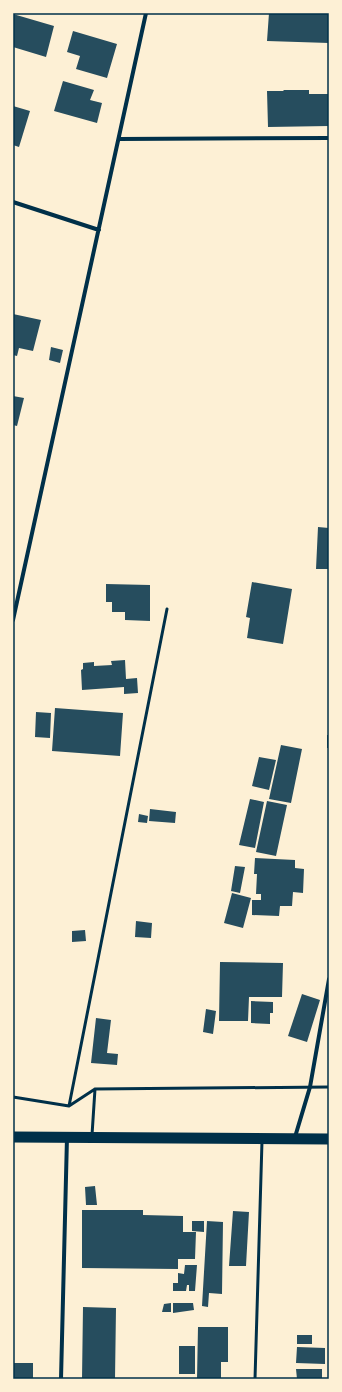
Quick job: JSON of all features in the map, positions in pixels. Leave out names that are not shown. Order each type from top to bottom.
[{"type":"highway","points":[[13,1137],[329,1139]]},
{"type":"street","points":[[13,620],[146,13]]},
{"type":"street","points":[[119,139],[329,138]]},
{"type":"street","points":[[13,202],[99,230]]},
{"type":"street","points":[[295,1138],[310,1086],[329,979]]},
{"type":"street","points":[[61,1379],[67,1137]]},
{"type":"lane","points":[[69,1106],[167,609]]},
{"type":"lane","points":[[13,1097],[69,1106],[95,1089],[329,1087]]},
{"type":"lane","points":[[92,1137],[95,1089]]},
{"type":"lane","points":[[255,1379],[262,1138]]},
{"type":"building","points":[[269,13],[329,13],[329,43],[267,41]]},
{"type":"building","points":[[13,14],[54,26],[46,57],[13,47]]},
{"type":"building","points":[[73,31],[117,44],[107,78],[76,69],[80,56],[67,52]]},
{"type":"building","points":[[63,81],[94,90],[90,100],[102,103],[97,123],[54,111]]},
{"type":"building","points":[[283,90],[309,90],[309,94],[329,94],[329,126],[268,127],[267,91],[284,91]]},
{"type":"building","points":[[13,106],[30,111],[19,147],[13,145]]},
{"type":"building","points":[[13,314],[41,320],[33,351],[19,348],[17,356],[13,355]]},
{"type":"building","points":[[51,347],[63,350],[60,363],[49,360]]},
{"type":"building","points":[[13,396],[24,398],[17,426],[13,425]]},
{"type":"building","points":[[318,527],[329,528],[329,569],[316,569]]},
{"type":"building","points":[[252,582],[292,589],[283,644],[247,638],[250,618],[246,617]]},
{"type":"building","points":[[106,584],[150,585],[150,621],[125,620],[125,612],[112,612],[112,602],[106,602]]},
{"type":"building","points":[[125,660],[126,679],[137,678],[138,693],[124,694],[124,687],[82,690],[81,670],[83,669],[83,663],[94,662],[94,666],[112,665],[111,661]]},
{"type":"building","points":[[55,708],[123,713],[120,756],[52,751]]},
{"type":"building","points":[[36,712],[51,713],[50,738],[35,737]]},
{"type":"building","points":[[327,735],[329,735],[329,748],[327,748]]},
{"type":"building","points":[[281,745],[302,749],[291,803],[269,799]]},
{"type":"building","points":[[259,757],[276,760],[269,790],[252,786]]},
{"type":"building","points":[[250,799],[264,802],[255,848],[239,845]]},
{"type":"building","points":[[267,801],[287,805],[276,856],[256,852]]},
{"type":"building","points":[[150,809],[176,812],[175,823],[149,821]]},
{"type":"building","points":[[139,814],[148,816],[147,823],[138,822]]},
{"type":"building","points":[[255,858],[295,860],[295,868],[304,869],[303,893],[293,892],[292,906],[280,906],[279,916],[252,915],[252,900],[261,900],[261,894],[256,894],[257,874],[254,874]]},
{"type":"building","points":[[235,866],[245,867],[240,893],[231,891]]},
{"type":"building","points":[[232,893],[251,898],[243,928],[224,923]]},
{"type":"building","points":[[136,921],[152,923],[151,938],[135,937]]},
{"type":"building","points":[[85,930],[86,941],[72,942],[72,931]]},
{"type":"building","points":[[220,962],[283,963],[282,997],[249,997],[248,1021],[219,1021]]},
{"type":"building","points":[[302,994],[320,1000],[307,1042],[288,1036]]},
{"type":"building","points":[[251,1001],[273,1002],[273,1013],[270,1013],[270,1024],[251,1023]]},
{"type":"building","points":[[206,1009],[216,1011],[213,1034],[203,1032]]},
{"type":"building","points":[[96,1018],[111,1020],[107,1053],[118,1054],[117,1065],[91,1063]]},
{"type":"building","points":[[95,1186],[97,1205],[86,1205],[85,1187]]},
{"type":"building","points":[[82,1210],[143,1210],[143,1215],[183,1216],[183,1232],[196,1232],[195,1259],[178,1259],[178,1269],[82,1268]]},
{"type":"building","points":[[233,1211],[249,1212],[246,1266],[229,1266]]},
{"type":"building","points":[[192,1221],[204,1221],[204,1232],[192,1231]]},
{"type":"building","points":[[207,1221],[223,1222],[222,1294],[209,1293],[208,1307],[202,1306]]},
{"type":"building","points":[[185,1265],[197,1265],[195,1291],[189,1291],[189,1285],[187,1285],[186,1291],[173,1291],[173,1283],[178,1283],[178,1273],[184,1274]]},
{"type":"building","points":[[171,1303],[171,1312],[162,1312],[164,1304]]},
{"type":"building","points":[[173,1303],[193,1303],[194,1310],[173,1313]]},
{"type":"building","points":[[83,1307],[116,1308],[115,1379],[82,1379]]},
{"type":"building","points":[[198,1327],[228,1327],[228,1362],[221,1362],[221,1379],[197,1379]]},
{"type":"building","points":[[297,1335],[312,1335],[312,1344],[297,1344]]},
{"type":"building","points":[[179,1346],[195,1346],[195,1374],[179,1374]]},
{"type":"building","points":[[297,1347],[325,1348],[325,1364],[296,1363]]},
{"type":"building","points":[[13,1363],[33,1363],[33,1379],[13,1379]]},
{"type":"building","points":[[296,1369],[322,1369],[322,1379],[297,1379]]}]
